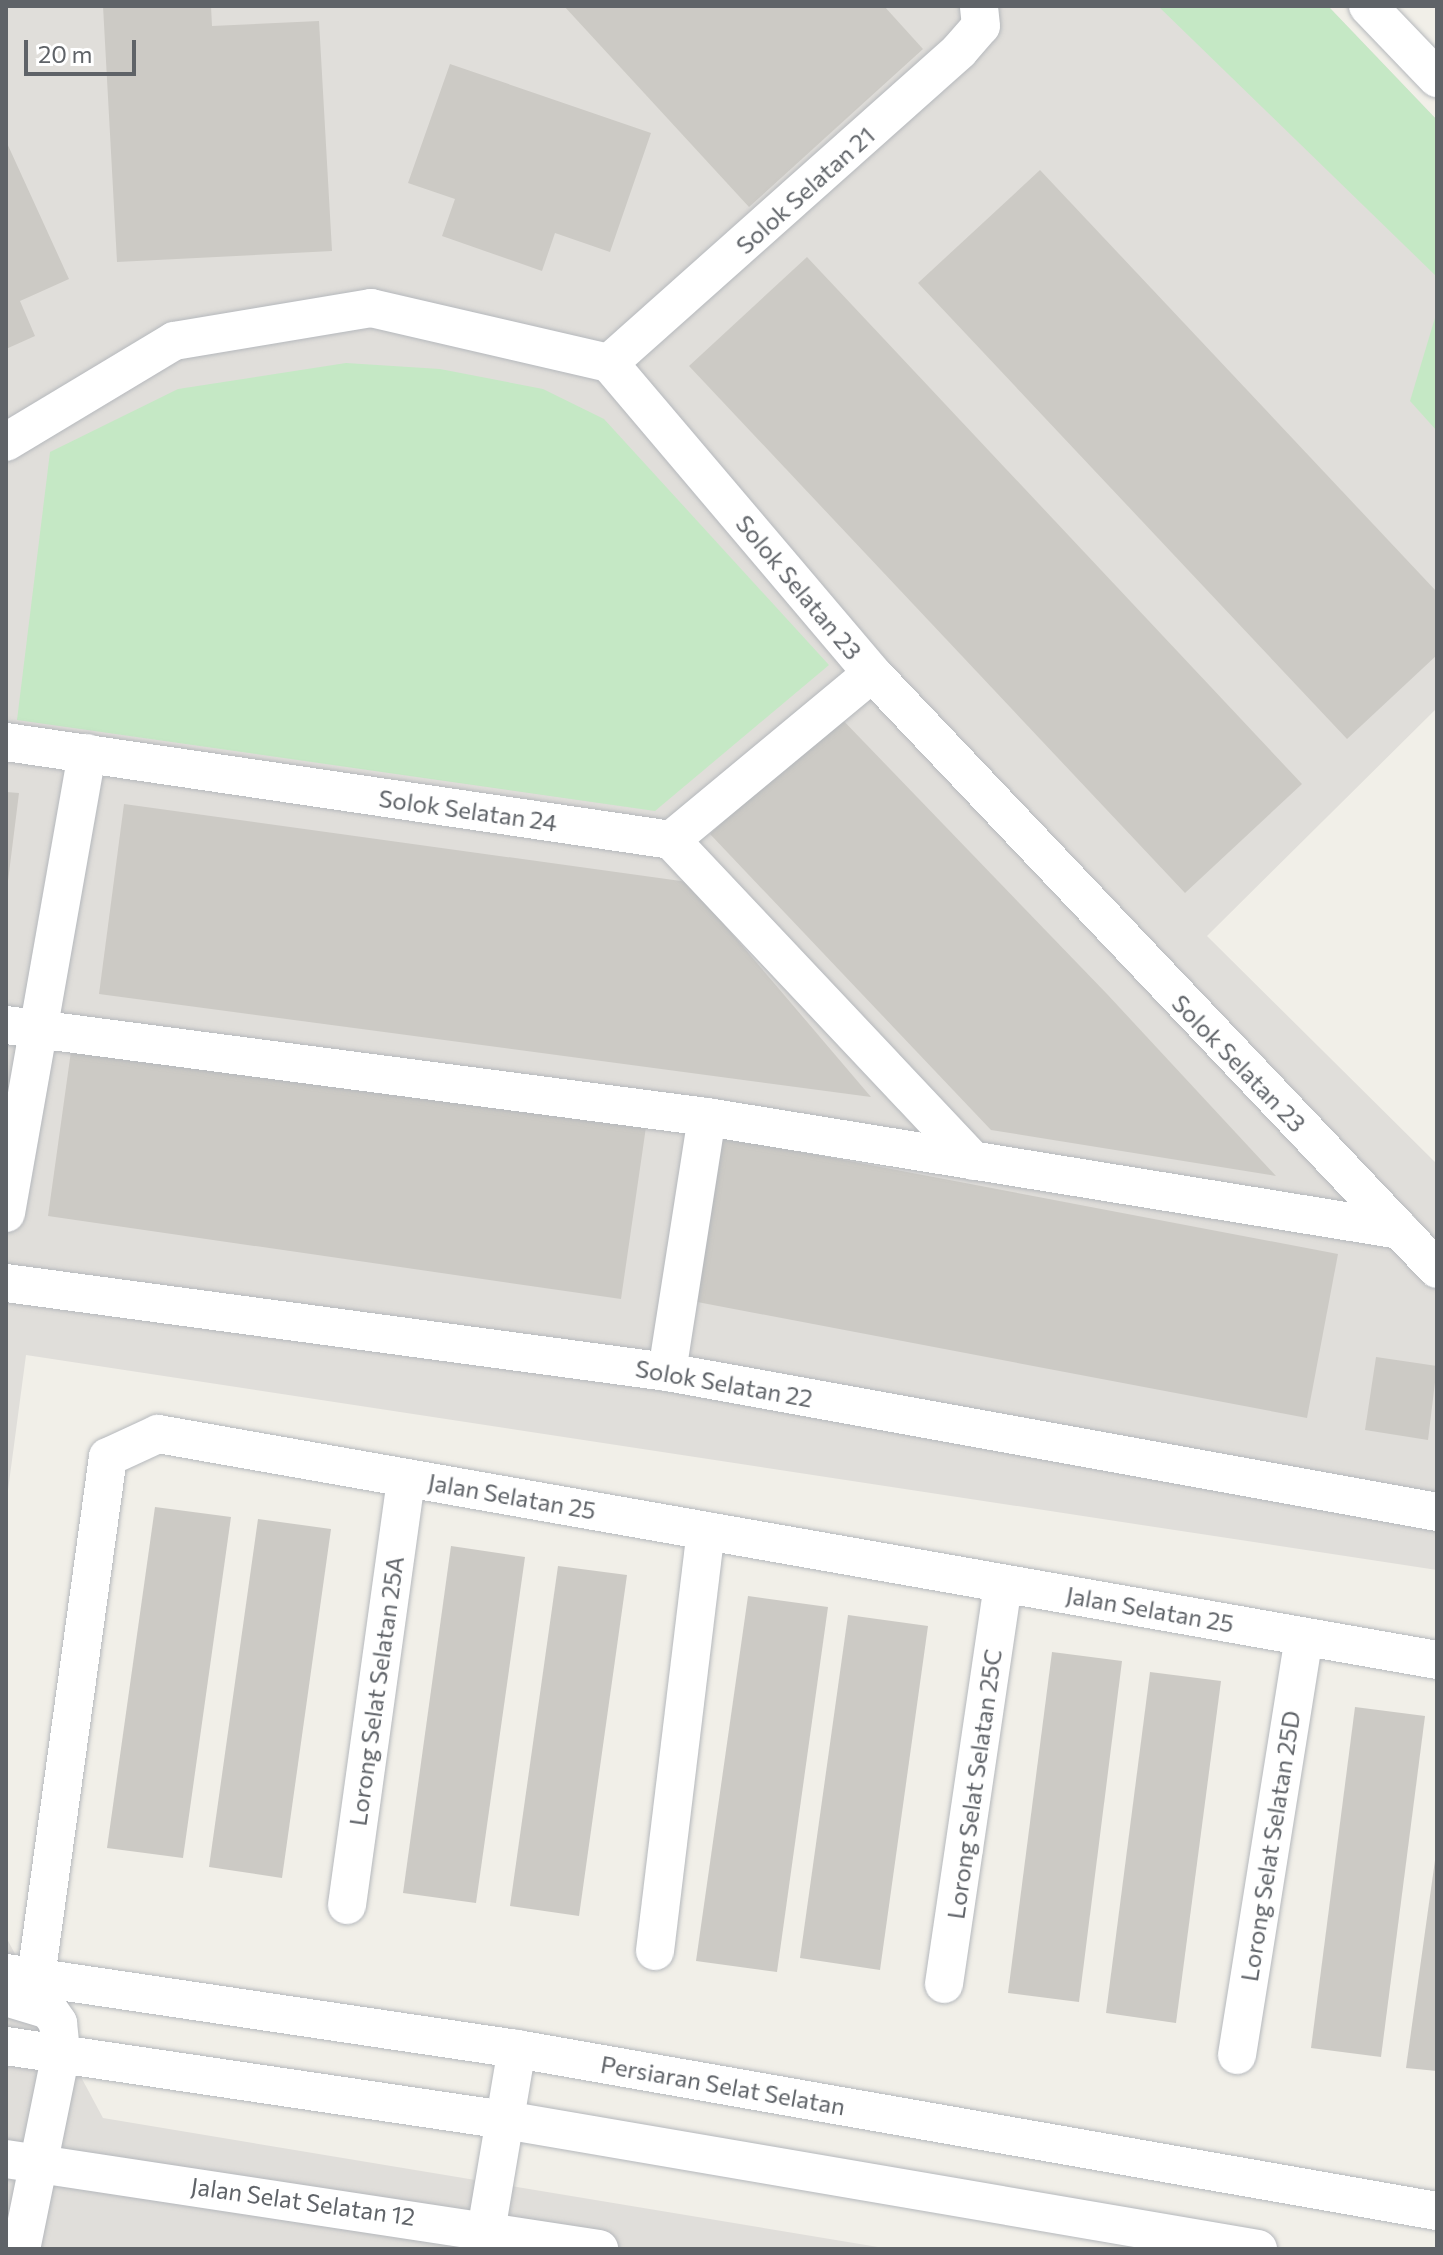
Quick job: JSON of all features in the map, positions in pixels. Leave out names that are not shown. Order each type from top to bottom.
[{"type":"street","name":"Solok Selatan 21","points":[[609,363],[959,51],[981,26],[979,6]]},
{"type":"street","points":[[1368,6],[1437,78]]},
{"type":"street","points":[[6,442],[174,341],[371,308],[609,363]]},
{"type":"street","name":"Solok Selatan 23","points":[[609,363],[872,673],[1437,1269]]},
{"type":"street","points":[[872,673],[671,840],[974,1161]]},
{"type":"street","name":"Solok Selatan 24","points":[[6,742],[671,840]]},
{"type":"street","points":[[6,1213],[23,1028],[87,753]]},
{"type":"street","points":[[23,1028],[707,1117],[1400,1230]]},
{"type":"street","points":[[667,1372],[707,1117]]},
{"type":"street","name":"Solok Selatan 22","points":[[6,1283],[667,1372],[1437,1512]]},
{"type":"street","name":"Jalan Selatan 25","points":[[16,1982],[108,1457],[158,1434],[1437,1660]]},
{"type":"street","name":"Lorong Selat Selatan 25A","points":[[347,1905],[406,1478]]},
{"type":"street","points":[[655,1951],[706,1531]]},
{"type":"street","name":"Lorong Selat Selatan 25C","points":[[944,1984],[1003,1584]]},
{"type":"street","name":"Lorong Selat Selatan 25D","points":[[1237,2055],[1304,1637]]},
{"type":"street","points":[[16,1982],[49,2010],[58,2023],[61,2053],[22,2161],[21,2249]]},
{"type":"street","name":"Persiaran Selat Selatan","points":[[16,1982],[517,2049],[1437,2211]]},
{"type":"street","points":[[6,2046],[505,2120],[1258,2249]]},
{"type":"street","points":[[485,2238],[517,2049]]},
{"type":"street","name":"Jalan Selat Selatan 12","points":[[22,2161],[485,2238],[599,2249]]},
{"type":"shaded area","points":[[6,6],[1328,6],[1437,120],[1437,708],[1207,936],[1437,1164],[1437,1570],[26,1355],[6,1505]]},
{"type":"shaded area","points":[[6,1937],[103,2118],[890,2249],[6,2249]]},
{"type":"green space","points":[[1158,6],[1328,6],[1437,120],[1437,277]]},
{"type":"green space","points":[[1437,311],[1437,431],[1410,401]]},
{"type":"green space","points":[[346,363],[440,369],[543,389],[604,419],[829,665],[655,811],[17,720],[50,452],[178,389]]},
{"type":"building","points":[[103,6],[211,6],[212,26],[319,21],[332,251],[117,262]]},
{"type":"building","points":[[564,6],[884,6],[923,49],[749,207]]},
{"type":"building","points":[[450,64],[651,133],[610,252],[555,233],[542,271],[442,236],[455,199],[408,183]]},
{"type":"building","points":[[6,141],[69,279],[20,301],[35,336],[6,349]]},
{"type":"building","points":[[1040,170],[1437,592],[1437,655],[1347,739],[918,283]]},
{"type":"building","points":[[807,257],[1302,784],[1185,893],[689,366]]},
{"type":"building","points":[[837,714],[1107,994],[1276,1176],[991,1130],[710,834]]},
{"type":"building","points":[[6,792],[19,793],[8,881],[6,881]]},
{"type":"building","points":[[124,804],[688,882],[871,1097],[99,994]]},
{"type":"building","points":[[72,1044],[646,1127],[621,1299],[48,1216]]},
{"type":"building","points":[[723,1137],[1338,1254],[1307,1418],[692,1301]]},
{"type":"building","points":[[1376,1357],[1437,1366],[1428,1440],[1365,1430]]},
{"type":"building","points":[[155,1507],[231,1517],[183,1858],[107,1848]]},
{"type":"building","points":[[258,1519],[331,1529],[282,1878],[209,1867]]},
{"type":"building","points":[[451,1546],[525,1557],[476,1903],[403,1893]]},
{"type":"building","points":[[558,1566],[627,1575],[579,1916],[510,1906]]},
{"type":"building","points":[[748,1596],[828,1607],[777,1972],[696,1961]]},
{"type":"building","points":[[848,1615],[928,1626],[880,1970],[800,1958]]},
{"type":"building","points":[[1052,1652],[1122,1661],[1079,2002],[1008,1993]]},
{"type":"building","points":[[1150,1672],[1221,1681],[1176,2023],[1106,2013]]},
{"type":"building","points":[[1355,1707],[1425,1716],[1381,2057],[1311,2048]]},
{"type":"building","points":[[1437,1846],[1437,2071],[1406,2068]]}]
